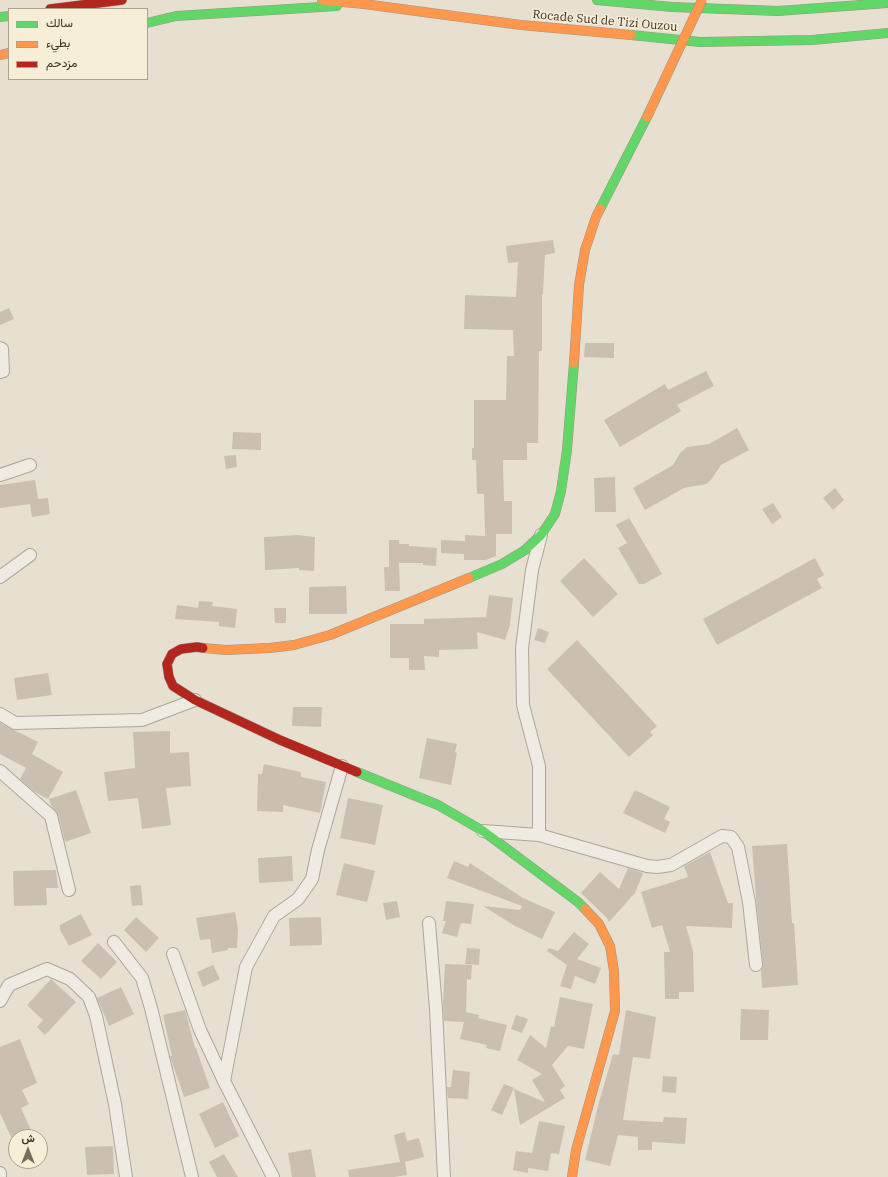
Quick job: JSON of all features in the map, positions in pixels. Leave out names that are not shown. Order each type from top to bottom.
[{"type":"main road","points":[[58,8],[122,0]]},
{"type":"main road","name":"Rocade Sud de Tizi Ouzou","points":[[322,0],[364,4],[521,25],[700,42],[812,40],[888,33]]},
{"type":"main road","name":"Rocade Sud de Tizi Ouzou","points":[[598,0],[672,7],[778,11],[888,3]]},
{"type":"main road","points":[[572,1177],[576,1150],[615,1011],[614,971],[610,946],[599,924],[578,902],[483,831],[438,805],[280,740],[195,700],[174,686],[169,677],[167,664],[172,654],[181,649],[197,647],[226,650],[270,648],[294,645],[330,635],[502,564],[525,550],[541,535],[555,514],[561,491],[567,450],[579,285],[585,250],[596,217],[647,117],[702,0]]},
{"type":"main road","points":[[148,23],[176,16],[364,4]]},
{"type":"street","points":[[0,348],[2,349],[3,371],[0,372]]},
{"type":"street","points":[[0,475],[30,465]]},
{"type":"street","points":[[539,835],[539,766],[523,705],[522,648],[532,570],[541,535]]},
{"type":"street","points":[[0,577],[30,555]]},
{"type":"street","points":[[0,714],[15,723],[142,720],[195,700]]},
{"type":"street","points":[[224,1081],[246,967],[274,916],[298,899],[312,879],[318,850],[342,766]]},
{"type":"street","points":[[0,771],[51,816],[69,890]]},
{"type":"street","points":[[483,831],[539,835],[647,866],[657,867],[671,865],[722,836],[731,837],[738,847],[749,902],[756,965]]},
{"type":"street","points":[[429,923],[436,1009],[444,1177]]},
{"type":"street","points":[[114,942],[142,978],[151,1008],[192,1177]]},
{"type":"street","points":[[173,954],[200,1030],[273,1177]]},
{"type":"street","points":[[0,1001],[9,985],[48,969],[70,978],[89,997],[96,1016],[115,1104],[126,1177]]},
{"type":"building","points":[[553,240],[555,253],[545,255],[542,294],[542,351],[539,351],[538,443],[527,443],[527,460],[503,460],[504,501],[512,501],[512,534],[496,534],[496,556],[486,560],[464,560],[464,554],[441,553],[441,540],[465,541],[465,535],[485,536],[484,494],[477,494],[476,460],[472,460],[472,448],[474,448],[474,400],[506,400],[507,356],[514,356],[513,330],[464,329],[465,295],[516,297],[518,262],[508,263],[506,246]]},
{"type":"building","points":[[9,308],[14,319],[0,325],[0,312]]},
{"type":"building","points":[[585,343],[614,343],[614,358],[584,357]]},
{"type":"building","points":[[706,371],[714,386],[677,405],[681,411],[620,447],[604,420],[665,384],[668,390]]},
{"type":"building","points":[[737,428],[749,450],[721,465],[711,480],[706,484],[684,488],[645,510],[633,488],[673,465],[680,453],[687,447],[709,444]]},
{"type":"building","points":[[233,432],[261,433],[261,450],[232,449]]},
{"type":"building","points":[[236,455],[237,467],[226,469],[224,456]]},
{"type":"building","points":[[615,477],[616,512],[595,512],[594,478]]},
{"type":"building","points":[[35,480],[38,499],[48,498],[50,514],[32,517],[30,504],[0,508],[0,485]]},
{"type":"building","points":[[835,488],[844,500],[833,510],[823,498]]},
{"type":"building","points":[[773,503],[782,517],[772,524],[762,509]]},
{"type":"building","points":[[629,518],[662,574],[644,584],[639,584],[618,548],[627,543],[616,525]]},
{"type":"building","points":[[298,535],[315,537],[314,571],[299,570],[299,568],[265,570],[264,537]]},
{"type":"building","points":[[389,540],[399,540],[399,544],[409,544],[409,546],[437,548],[436,566],[423,565],[423,563],[399,563],[400,591],[385,591],[384,567],[389,567]]},
{"type":"building","points":[[584,558],[618,594],[593,617],[560,581]]},
{"type":"building","points":[[815,558],[824,575],[817,579],[822,588],[717,645],[703,619]]},
{"type":"building","points":[[346,586],[347,614],[309,614],[309,587]]},
{"type":"building","points":[[489,595],[513,598],[510,625],[505,640],[477,632],[478,649],[439,650],[439,657],[424,656],[425,670],[409,670],[409,658],[390,658],[390,624],[424,624],[424,619],[486,617]]},
{"type":"building","points":[[199,601],[213,602],[212,606],[237,609],[235,628],[219,626],[219,622],[175,619],[177,605],[198,608]]},
{"type":"building","points":[[274,608],[286,608],[286,623],[275,623]]},
{"type":"building","points":[[538,628],[549,632],[545,643],[534,640]]},
{"type":"building","points":[[577,640],[657,726],[650,732],[653,735],[629,757],[547,669]]},
{"type":"building","points":[[48,673],[52,695],[17,700],[14,678]]},
{"type":"building","points":[[293,707],[322,707],[321,727],[292,726]]},
{"type":"building","points":[[0,723],[38,742],[32,754],[63,772],[48,799],[35,792],[20,779],[26,768],[0,754]]},
{"type":"building","points":[[170,731],[170,753],[189,752],[191,786],[166,788],[171,825],[142,829],[138,798],[108,801],[104,772],[135,768],[133,732]]},
{"type":"building","points":[[427,738],[457,744],[455,752],[457,753],[451,785],[419,778]]},
{"type":"building","points":[[264,764],[301,772],[301,777],[326,782],[320,813],[283,805],[283,812],[257,811],[258,774],[262,774]]},
{"type":"building","points":[[76,790],[91,833],[65,842],[58,814],[52,807],[49,799]]},
{"type":"building","points":[[635,790],[670,807],[664,819],[670,822],[665,833],[623,813]]},
{"type":"building","points":[[348,798],[383,805],[375,845],[340,838]]},
{"type":"building","points":[[787,844],[798,985],[762,988],[761,971],[763,964],[752,846]]},
{"type":"building","points":[[710,852],[728,903],[733,903],[732,928],[686,926],[693,951],[694,992],[679,992],[679,999],[665,999],[664,952],[670,952],[662,925],[652,928],[641,892],[688,877],[684,866]]},
{"type":"building","points":[[292,856],[293,881],[259,883],[258,858]]},
{"type":"building","points":[[454,861],[468,867],[470,863],[523,898],[555,912],[542,939],[515,926],[483,906],[520,910],[522,906],[447,878]]},
{"type":"building","points":[[344,863],[375,871],[367,902],[336,895]]},
{"type":"building","points":[[628,868],[643,873],[635,893],[609,922],[606,917],[581,893],[600,872],[619,889]]},
{"type":"building","points":[[56,870],[58,888],[46,888],[47,905],[14,906],[13,871]]},
{"type":"building","points":[[141,885],[143,905],[132,906],[130,886]]},
{"type":"building","points":[[397,901],[400,917],[386,920],[383,903]]},
{"type":"building","points":[[446,901],[474,904],[471,924],[461,923],[457,937],[442,933],[446,921],[443,921]]},
{"type":"building","points":[[235,912],[238,929],[237,948],[228,948],[228,950],[212,953],[210,939],[200,940],[196,918]]},
{"type":"building","points":[[81,914],[92,935],[69,946],[60,930],[60,925]]},
{"type":"building","points":[[136,917],[159,938],[146,952],[124,930]]},
{"type":"building","points":[[321,917],[322,945],[290,946],[289,918]]},
{"type":"building","points":[[574,932],[589,944],[577,959],[601,968],[595,984],[575,976],[571,989],[560,986],[567,965],[547,951],[549,948],[558,951]]},
{"type":"building","points":[[98,943],[117,962],[101,979],[81,961]]},
{"type":"building","points":[[467,948],[480,949],[479,965],[465,964]]},
{"type":"building","points":[[445,964],[472,965],[471,980],[467,979],[466,1012],[479,1015],[478,1018],[507,1025],[500,1051],[486,1048],[487,1045],[460,1039],[464,1022],[444,1021],[443,1001]]},
{"type":"building","points":[[213,965],[220,979],[203,987],[197,972]]},
{"type":"building","points":[[51,979],[76,1002],[45,1035],[37,1027],[43,1020],[27,1005]]},
{"type":"building","points":[[121,987],[134,1014],[109,1026],[97,998]]},
{"type":"building","points":[[560,997],[593,1004],[584,1049],[568,1046],[552,1065],[565,1086],[560,1090],[565,1098],[520,1125],[514,1089],[545,1102],[532,1080],[542,1074],[517,1060],[530,1035],[546,1048],[551,1026],[554,1027]]},
{"type":"building","points":[[741,1009],[769,1010],[768,1040],[740,1040]]},
{"type":"building","points":[[185,1010],[195,1048],[210,1088],[184,1097],[170,1056],[172,1056],[163,1015]]},
{"type":"building","points":[[626,1010],[656,1017],[650,1059],[633,1057],[623,1120],[663,1122],[664,1117],[687,1118],[685,1144],[652,1142],[652,1150],[638,1150],[638,1137],[618,1135],[610,1166],[585,1160],[599,1102],[613,1054],[619,1055]]},
{"type":"building","points":[[516,1015],[528,1019],[522,1033],[511,1029]]},
{"type":"building","points":[[20,1039],[37,1083],[22,1090],[29,1104],[21,1108],[30,1129],[8,1129],[8,1130],[0,1113],[0,1047]]},
{"type":"building","points":[[453,1070],[470,1072],[468,1099],[448,1098],[447,1087],[451,1087]]},
{"type":"building","points":[[663,1076],[677,1077],[676,1093],[662,1092]]},
{"type":"building","points":[[504,1084],[514,1088],[502,1115],[491,1110]]},
{"type":"building","points":[[223,1102],[239,1136],[215,1148],[199,1114]]},
{"type":"building","points":[[539,1121],[565,1126],[559,1154],[551,1153],[548,1171],[528,1168],[528,1173],[513,1170],[516,1151],[532,1153]]},
{"type":"building","points":[[405,1132],[407,1141],[419,1138],[424,1157],[405,1162],[407,1175],[394,1177],[349,1177],[348,1170],[400,1162],[394,1135]]},
{"type":"building","points":[[113,1146],[114,1174],[87,1175],[85,1147]]},
{"type":"building","points":[[311,1149],[316,1177],[292,1177],[288,1153]]},
{"type":"building","points":[[224,1154],[238,1177],[217,1177],[209,1162]]},
{"type":"traffic: fast","points":[[597,0],[672,7],[778,11],[888,3]]},
{"type":"traffic: fast","points":[[148,23],[176,16],[337,6]]},
{"type":"traffic: fast","points":[[0,17],[8,16]]},
{"type":"traffic: fast","points":[[631,35],[700,42],[812,40],[888,33]]},
{"type":"traffic: fast","points":[[600,209],[647,117]]},
{"type":"traffic: fast","points":[[469,578],[502,564],[525,550],[541,535],[555,514],[561,491],[567,450],[574,363]]},
{"type":"traffic: fast","points":[[357,772],[438,805],[483,831],[578,902],[585,909]]},
{"type":"traffic: slow","points":[[322,0],[364,4],[521,25],[631,35]]},
{"type":"traffic: slow","points":[[647,117],[702,0]]},
{"type":"traffic: slow","points":[[0,55],[8,53]]},
{"type":"traffic: slow","points":[[574,363],[579,285],[585,250],[600,209]]},
{"type":"traffic: slow","points":[[203,648],[226,650],[270,648],[294,645],[330,635],[469,578]]},
{"type":"traffic: slow","points":[[572,1177],[576,1150],[615,1011],[614,971],[610,946],[599,924],[585,909]]},
{"type":"traffic: jam","points":[[58,8],[122,0]]},
{"type":"traffic: jam","points":[[203,648],[197,647],[181,649],[172,654],[167,664],[169,677],[173,686],[195,700],[280,740],[357,772]]}]
